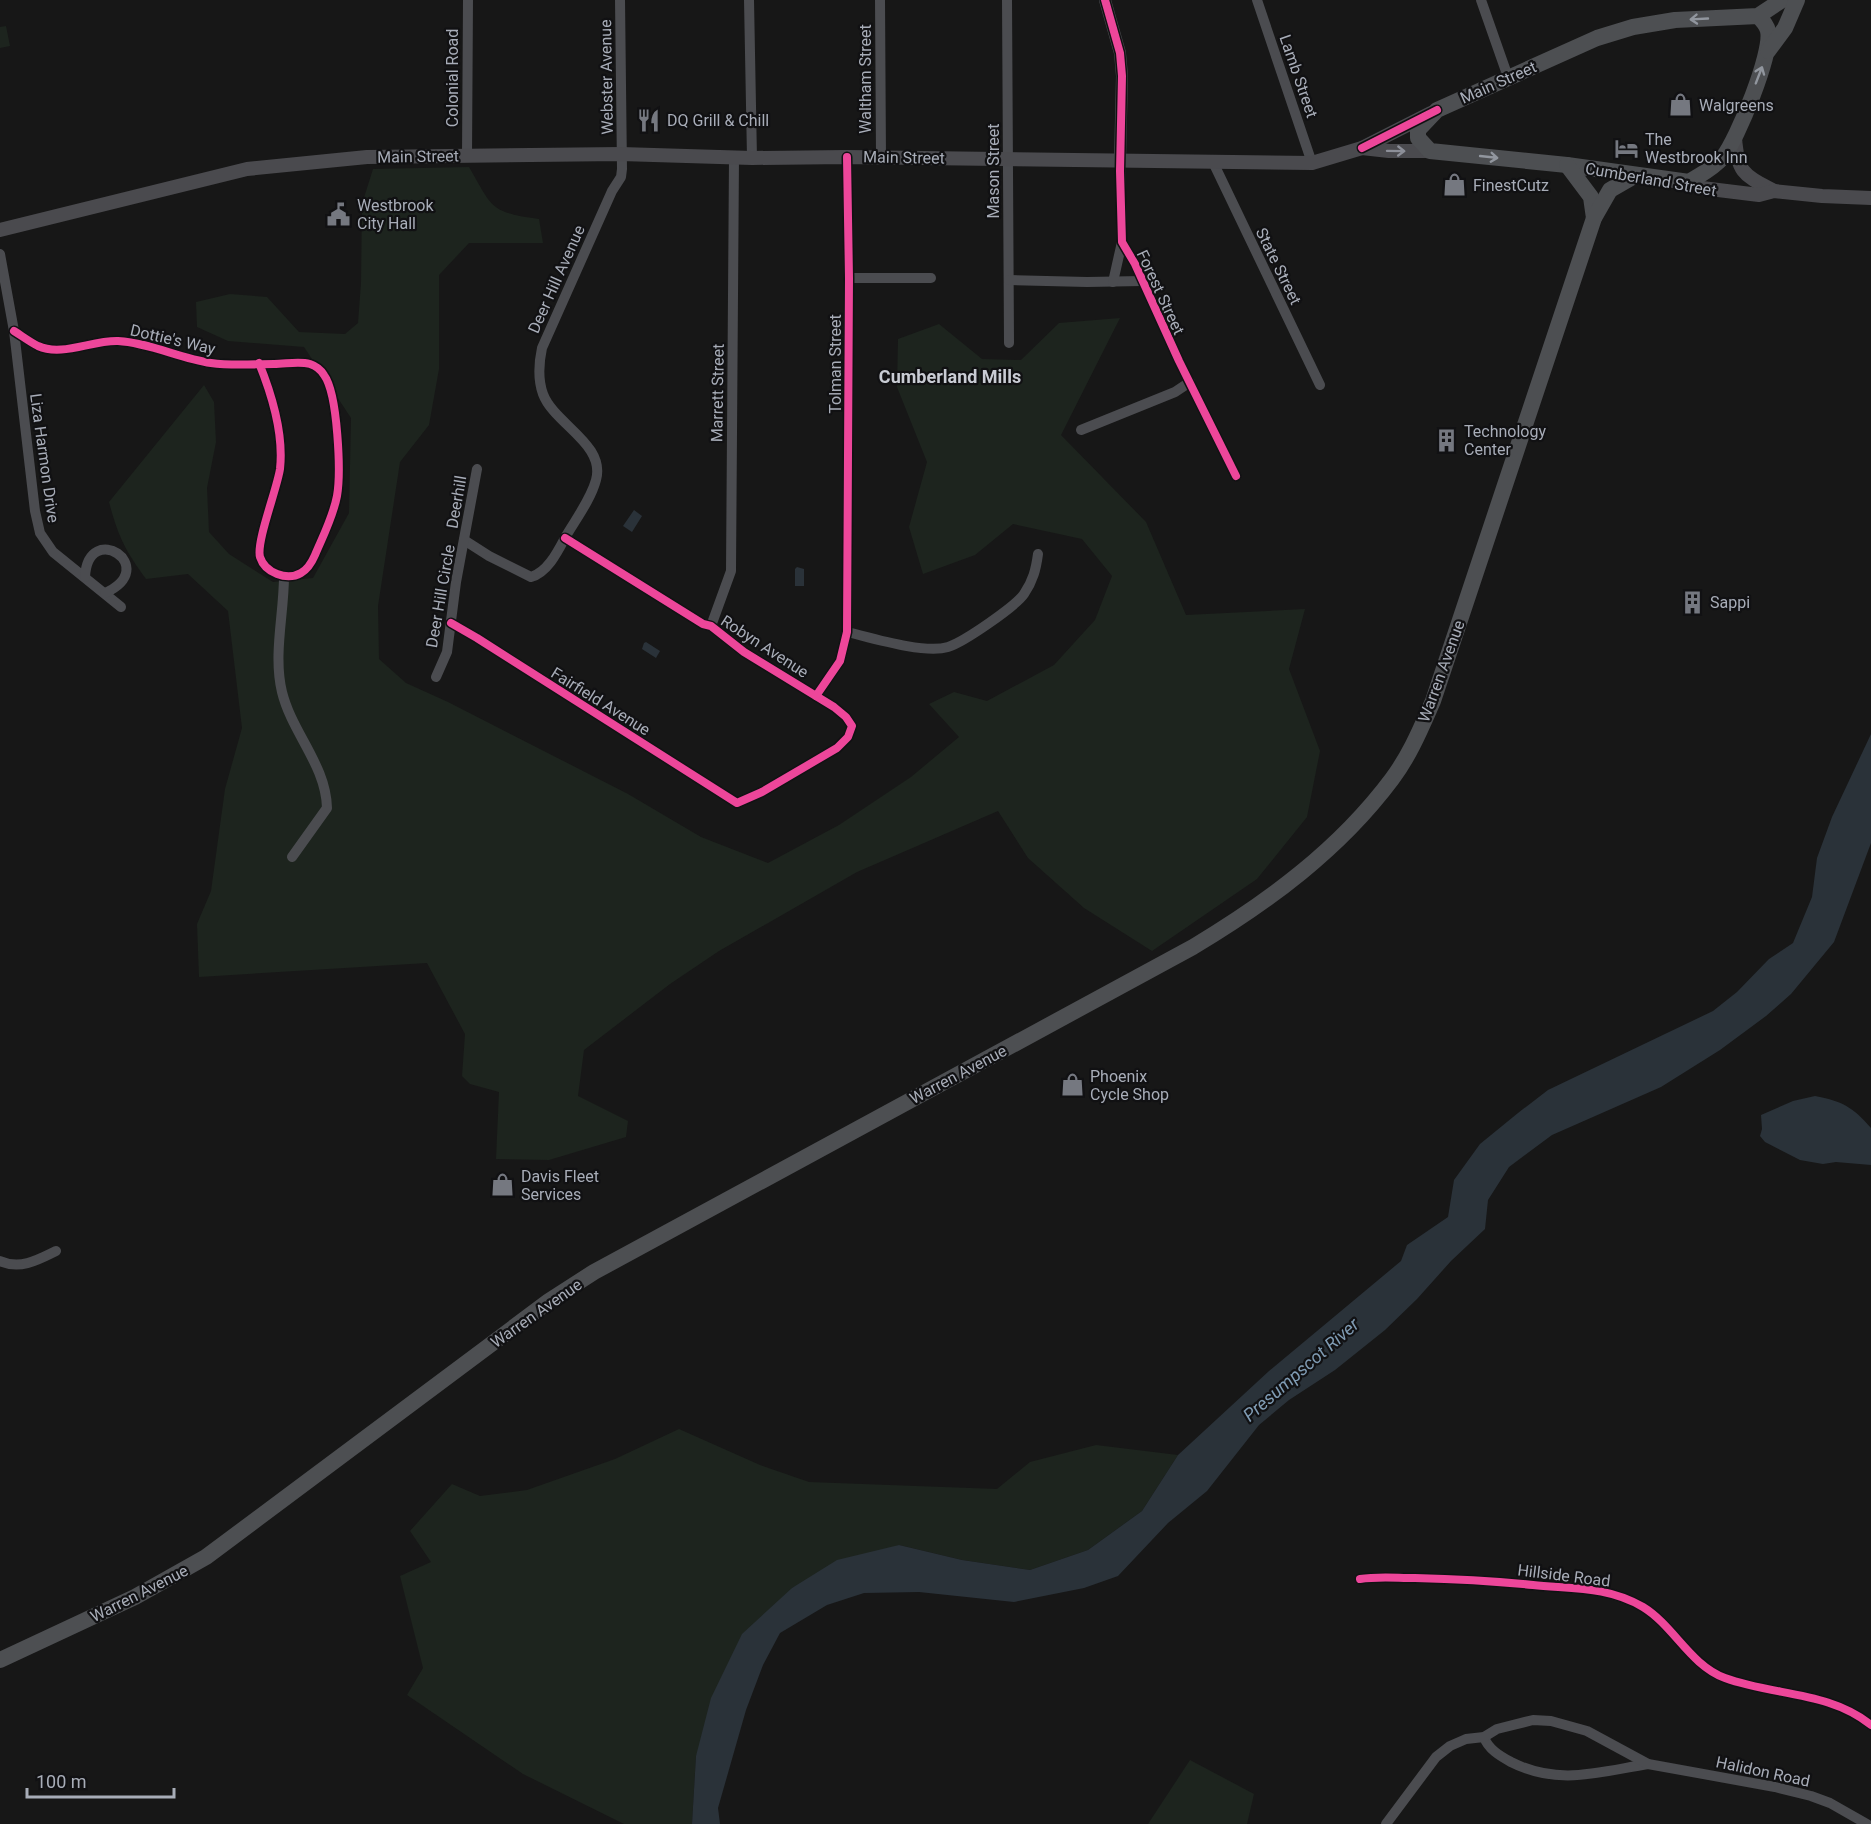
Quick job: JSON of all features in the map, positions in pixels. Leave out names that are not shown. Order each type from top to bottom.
[{"type":"main road","points":[[1768,51],[1766,25],[1758,16],[1782,0]]},
{"type":"main road","points":[[1689,182],[1713,166],[1735,138],[1768,51],[1785,28],[1797,0]]},
{"type":"main road","name":"Main Street","points":[[0,231],[247,169],[367,157],[621,154],[752,158],[881,157],[1312,163],[1362,148],[1437,110],[1597,38],[1633,27],[1676,20],[1758,16]]},
{"type":"main road","points":[[1431,151],[1418,138],[1418,130],[1437,110]]},
{"type":"main road","points":[[1735,138],[1736,156],[1743,173],[1774,191]]},
{"type":"main road","name":"Cumberland Street","points":[[1362,148],[1389,151],[1431,151],[1568,165],[1689,182],[1702,188],[1759,195],[1774,191],[1871,198]]},
{"type":"main road","points":[[1568,165],[1591,197],[1594,218]]},
{"type":"main road","name":"Warren Avenue","points":[[0,1660],[135,1597],[206,1557],[549,1301],[594,1272],[1193,947],[1284,888],[1333,846],[1393,778],[1408,754],[1433,701],[1594,218],[1610,190],[1636,175]]},
{"type":"street","name":"Colonial Road","points":[[467,156],[468,0]]},
{"type":"street","name":"Webster Avenue","points":[[620,0],[621,154]]},
{"type":"street","points":[[749,0],[752,158]]},
{"type":"street","name":"Waltham Street","points":[[880,0],[881,157]]},
{"type":"street","name":"Mason Street","points":[[1007,0],[1009,343]]},
{"type":"street","name":"Forest Street","points":[[1105,0],[1120,53],[1122,76],[1120,160],[1122,242],[1135,264],[1236,476]]},
{"type":"street","name":"Lamb Street","points":[[1257,0],[1312,163]]},
{"type":"street","points":[[1481,0],[1508,77]]},
{"type":"street","name":"Deer Hill Avenue","points":[[566,538],[592,489],[597,468],[594,456],[580,437],[555,414],[549,405],[541,384],[540,358],[546,338],[612,191],[621,177],[621,154]]},
{"type":"street","name":"Marrett Street","points":[[711,626],[731,572],[734,157]]},
{"type":"street","name":"Tolman Street","points":[[816,696],[840,661],[847,632],[849,278],[847,157]]},
{"type":"street","name":"State Street","points":[[1212,160],[1320,385]]},
{"type":"street","points":[[1113,282],[1122,242]]},
{"type":"street","name":"Liza Harmon Drive","points":[[0,254],[14,331],[35,511],[40,533],[53,552],[121,608]]},
{"type":"street","points":[[849,278],[931,278]]},
{"type":"street","points":[[1009,280],[1142,281]]},
{"type":"street","name":"Dottie's Way","points":[[14,331],[38,346],[48,349],[58,350],[118,341],[135,343],[208,362],[246,365],[300,363],[318,368],[325,376],[329,387],[338,443],[338,487],[328,525],[308,568],[301,573],[284,576]]},
{"type":"street","points":[[259,363],[270,390],[280,446],[280,468],[261,537],[261,558],[266,567],[284,576],[278,670],[282,694],[292,720],[320,773],[325,788],[327,808],[292,857]]},
{"type":"street","points":[[1081,430],[1175,392],[1190,382]]},
{"type":"street","name":"Deerhill","points":[[464,540],[477,469]]},
{"type":"street","name":"Deer Hill Circle","points":[[436,677],[447,652],[464,540],[489,556],[531,577],[539,575],[545,569],[566,538]]},
{"type":"street","name":"Robyn Avenue","points":[[566,538],[703,624],[711,626],[744,652],[846,717],[852,726]]},
{"type":"street","points":[[85,577],[87,561],[91,555],[103,549],[116,552],[125,561],[126,575],[119,586],[105,593]]},
{"type":"street","points":[[847,632],[911,647],[947,647],[981,630],[1023,596],[1035,572],[1038,554]]},
{"type":"street","name":"Fairfield Avenue","points":[[451,623],[737,803],[762,792],[837,748],[848,737],[852,726]]},
{"type":"street","points":[[0,1261],[22,1265],[56,1251]]},
{"type":"street","name":"Hillside Road","points":[[1360,1579],[1492,1580],[1599,1590],[1617,1595],[1652,1613],[1699,1661],[1716,1674],[1744,1683],[1824,1700],[1853,1712],[1871,1725]]},
{"type":"street","name":"Halidon Road","points":[[1386,1824],[1436,1757],[1450,1746],[1466,1738],[1484,1737],[1497,1729],[1524,1722],[1551,1721],[1587,1731],[1647,1764],[1793,1791],[1830,1803],[1867,1824]]},
{"type":"street","name":"Halidon Road","points":[[1484,1737],[1486,1744],[1503,1758],[1540,1772],[1586,1776],[1647,1764]]},
{"type":"shaded area","points":[[6,26],[10,46],[0,48],[0,27]]},
{"type":"shaded area","points":[[469,167],[494,206],[510,214],[539,219],[543,243],[469,243],[439,275],[439,369],[429,425],[400,462],[378,606],[379,659],[406,683],[628,794],[701,837],[768,863],[839,825],[911,777],[959,737],[929,704],[954,692],[987,701],[1054,665],[1095,620],[1112,576],[1082,539],[1013,524],[975,555],[923,574],[909,527],[927,462],[897,387],[898,339],[939,324],[982,359],[1021,360],[1059,323],[1120,318],[1061,435],[1146,522],[1186,615],[1305,609],[1289,669],[1320,751],[1307,817],[1257,879],[1152,951],[1084,908],[1028,858],[998,811],[857,872],[719,951],[670,984],[584,1050],[578,1096],[628,1121],[626,1137],[549,1160],[496,1159],[499,1092],[470,1084],[462,1076],[465,1034],[427,963],[199,977],[197,924],[211,891],[225,789],[242,728],[228,611],[188,574],[146,579],[123,542],[109,502],[204,385],[214,402],[216,442],[207,488],[209,532],[229,554],[273,582],[313,578],[349,513],[351,418],[304,347],[228,341],[197,327],[196,302],[230,294],[267,297],[299,332],[345,334],[358,323],[362,204],[373,169]]},
{"type":"shaded area","points":[[679,1429],[760,1465],[809,1482],[997,1489],[1030,1462],[1096,1445],[1178,1455],[1142,1511],[1088,1550],[1030,1570],[962,1560],[899,1545],[792,1588],[696,1756],[692,1824],[624,1824],[523,1774],[407,1695],[423,1668],[400,1576],[431,1562],[410,1531],[452,1484],[480,1496],[527,1490],[615,1459]]},
{"type":"shaded area","points":[[1190,1760],[1254,1794],[1247,1824],[1148,1824]]},
{"type":"water","points":[[634,510],[642,516],[632,532],[623,526]]},
{"type":"water","points":[[797,567],[804,569],[804,586],[795,586]]},
{"type":"water","points":[[646,642],[660,651],[656,658],[642,649]]},
{"type":"water","name":"Presumpscot River","points":[[1871,734],[1871,843],[1834,942],[1791,994],[1720,1050],[1661,1087],[1552,1135],[1509,1167],[1488,1200],[1485,1229],[1385,1330],[1335,1370],[1289,1400],[1259,1425],[1207,1491],[1168,1523],[1118,1576],[1084,1588],[1014,1602],[919,1592],[864,1593],[827,1605],[780,1633],[763,1665],[746,1710],[718,1808],[720,1824],[692,1824],[696,1756],[711,1698],[742,1634],[792,1588],[837,1560],[899,1545],[962,1560],[1030,1570],[1088,1550],[1142,1511],[1178,1455],[1269,1371],[1401,1261],[1407,1245],[1448,1217],[1454,1180],[1480,1144],[1548,1090],[1713,1011],[1737,992],[1769,959],[1793,943],[1812,897],[1817,858],[1832,817]]},
{"type":"water","points":[[1815,1096],[1846,1106],[1871,1128],[1871,1165],[1836,1162],[1823,1164],[1800,1160],[1765,1142],[1760,1136],[1761,1115],[1793,1101]]},
{"type":"cycle path","points":[[1105,0],[1120,53],[1122,76],[1120,171],[1122,242],[1135,264],[1179,361],[1236,476]]},
{"type":"cycle path","points":[[1362,148],[1437,110]]},
{"type":"cycle path","points":[[816,696],[840,661],[847,632],[849,278],[847,157]]},
{"type":"cycle path","points":[[14,331],[47,349],[67,349],[118,341],[211,363],[242,365],[250,364],[258,364],[266,364],[279,364],[301,363],[312,365],[320,370],[329,385],[335,416],[339,470],[337,496],[313,560],[301,573],[289,576],[271,571],[260,557],[261,540],[278,478],[281,455],[276,415],[264,375],[259,363]]},
{"type":"cycle path","points":[[451,623],[737,803],[762,792],[837,748],[848,737],[852,726],[846,717],[834,707],[744,652],[711,626],[703,624],[565,538]]},
{"type":"cycle path","points":[[1360,1579],[1387,1577],[1488,1581],[1589,1590],[1616,1595],[1630,1600],[1654,1615],[1692,1655],[1713,1672],[1744,1684],[1837,1706],[1871,1725]]},
{"type":"place","name":"Walgreens","points":[[1681,105]]},
{"type":"place","name":"DQ Grill & Chill","points":[[649,120]]},
{"type":"place","name":"The Westbrook Inn","points":[[1627,148]]},
{"type":"place","name":"FinestCutz","points":[[1455,185]]},
{"type":"place","name":"Westbrook City Hall","points":[[339,214]]},
{"type":"place","name":"Technology Center","points":[[1446,440]]},
{"type":"place","name":"Sappi","points":[[1692,602]]},
{"type":"place","name":"Phoenix Cycle Shop","points":[[1072,1085]]},
{"type":"place","name":"Davis Fleet Services","points":[[503,1185]]},
{"type":"district","name":"Cumberland Mills","points":[[950,377]]}]
